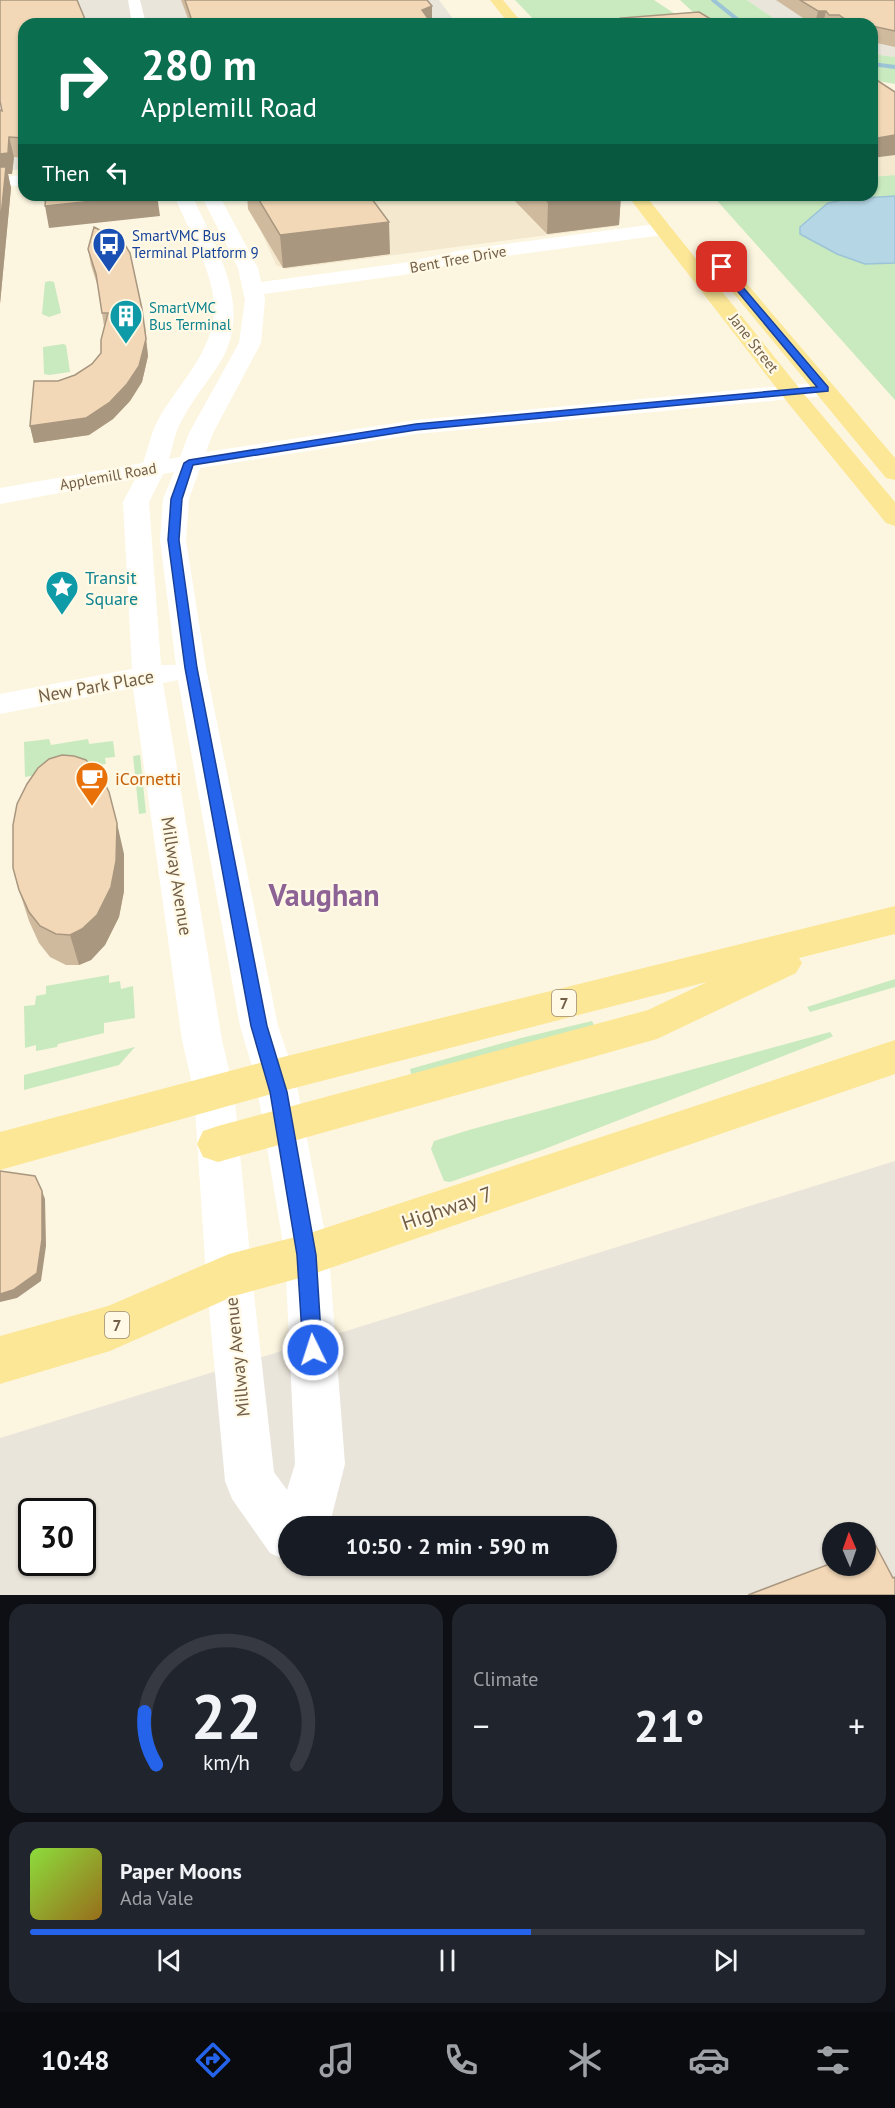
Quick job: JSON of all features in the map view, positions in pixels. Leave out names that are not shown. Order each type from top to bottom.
[{"type":"main road","points":[[495,0],[511,18]]},
{"type":"main road","name":"Jane Street","points":[[641,201],[830,443],[895,518]]},
{"type":"main road","name":"Jane Street","points":[[700,240],[895,473]]},
{"type":"main road","name":"7","points":[[0,1151],[275,1076],[895,920]]},
{"type":"main road","points":[[218,1144],[657,1023],[853,931]]},
{"type":"main road","name":"Highway 7","points":[[0,1360],[110,1328],[229,1276],[307,1255],[895,1057]]},
{"type":"street","points":[[134,0],[138,18]]},
{"type":"street","points":[[0,182],[18,180]]},
{"type":"street","name":"Millway Avenue","points":[[186,201],[218,274],[224,303],[220,336],[212,357],[169,421],[153,469],[136,502],[147,678],[202,1040],[214,1092],[229,1276],[250,1481],[278,1521]]},
{"type":"street","points":[[213,201],[248,268],[254,289],[255,300],[250,343],[234,377],[201,433],[189,463],[176,499],[173,540],[191,668],[259,1026],[275,1076],[307,1255],[320,1464],[306,1516]]},
{"type":"street","name":"Bent Tree Drive","points":[[254,289],[402,269],[462,256],[663,229]]},
{"type":"street","name":"Applemill Road","points":[[0,496],[416,427],[824,389]]},
{"type":"street","name":"New Park Place","points":[[0,704],[85,686],[147,678],[191,668]]},
{"type":"shaded area","points":[[0,0],[439,0],[452,18],[18,18],[18,170],[0,171]]},
{"type":"shaded area","points":[[747,0],[895,0],[895,57],[878,55],[878,18],[773,18]]},
{"type":"shaded area","points":[[895,96],[895,175],[878,176],[878,97]]},
{"type":"shaded area","points":[[248,201],[602,201],[619,226],[286,269],[276,265]]},
{"type":"shaded area","points":[[895,1161],[895,1595],[0,1595],[0,1438]]},
{"type":"green space","points":[[515,0],[654,0],[675,14],[620,18],[532,18]]},
{"type":"green space","points":[[680,0],[747,0],[773,18],[700,18]]},
{"type":"green space","points":[[878,55],[895,57],[895,84],[878,81]]},
{"type":"green space","points":[[895,175],[895,400],[717,201],[878,201],[878,176]]},
{"type":"green space","points":[[45,282],[54,282],[61,313],[49,317],[42,314]]},
{"type":"green space","points":[[66,345],[70,372],[44,374],[43,347]]},
{"type":"green space","points":[[49,739],[51,745],[88,739],[89,744],[113,741],[115,757],[105,758],[106,764],[98,765],[98,772],[42,779],[42,774],[25,777],[24,742]]},
{"type":"green space","points":[[140,755],[146,813],[139,814],[133,756]]},
{"type":"green space","points":[[109,975],[109,983],[120,981],[121,989],[133,986],[135,1018],[104,1023],[104,1033],[58,1044],[57,1047],[36,1051],[36,1045],[25,1048],[24,1006],[35,1005],[36,996],[46,994],[46,986]]},
{"type":"green space","points":[[895,979],[895,987],[810,1012],[807,1007]]},
{"type":"green space","points":[[592,1021],[594,1025],[413,1081],[410,1069]]},
{"type":"green space","points":[[830,1032],[833,1036],[827,1039],[542,1150],[450,1182],[444,1181],[431,1149],[434,1141],[469,1130]]},
{"type":"green space","points":[[135,1047],[119,1065],[24,1090],[24,1075]]},
{"type":"water","points":[[895,196],[895,263],[865,264],[837,254],[800,234],[800,227],[828,203],[878,201],[878,197]]},
{"type":"building","points":[[0,0],[77,0],[84,18],[18,18],[18,138],[9,137],[8,153],[0,154],[0,110],[2,111],[0,101]]},
{"type":"building","points":[[185,0],[427,0],[432,6],[422,10],[428,18],[191,18]]},
{"type":"building","points":[[800,0],[895,0],[895,31],[878,27],[878,18],[844,18],[839,15],[829,15],[826,11],[818,11]]},
{"type":"building","points":[[699,12],[709,18],[621,18]]},
{"type":"building","points":[[878,81],[895,92],[895,135],[878,138]]},
{"type":"building","points":[[0,167],[6,167],[0,226]]},
{"type":"building","points":[[45,201],[93,201],[45,206]]},
{"type":"building","points":[[260,201],[373,201],[389,222],[280,235]]},
{"type":"building","name":"SmartVMC Bus Terminal","points":[[94,227],[124,243],[130,253],[146,339],[139,366],[127,384],[110,402],[86,418],[30,426],[34,381],[58,381],[75,375],[92,364],[101,353],[101,340],[108,313],[102,313],[96,274],[88,249]]},
{"type":"building","points":[[62,755],[86,760],[103,780],[109,792],[117,823],[116,861],[111,887],[97,915],[82,929],[70,935],[56,934],[40,926],[29,912],[19,890],[13,868],[13,825],[17,804],[38,768],[49,759]]},
{"type":"building","points":[[0,1171],[35,1176],[42,1191],[42,1239],[37,1273],[13,1290],[0,1294]]},
{"type":"building","points":[[876,1546],[893,1578],[895,1577],[895,1595],[748,1595],[822,1567],[822,1576],[876,1576]]},
{"type":"waterway","points":[[713,0],[736,18]]},
{"type":"waterway","points":[[878,65],[895,67]]},
{"type":"place","name":"SmartVMC Bus Terminal Platform 9","points":[[109,273]]},
{"type":"place","name":"SmartVMC Bus Terminal","points":[[126,345]]},
{"type":"place","name":"Transit Square","points":[[62,616]]},
{"type":"place","name":"iCornetti","points":[[92,807]]},
{"type":"district","name":"Vaughan","points":[[324,894]]},
{"type":"route","points":[[313,1350],[307,1255],[275,1076],[259,1026],[191,668],[173,540],[176,499],[189,463],[416,427],[824,389],[722,267]]}]
